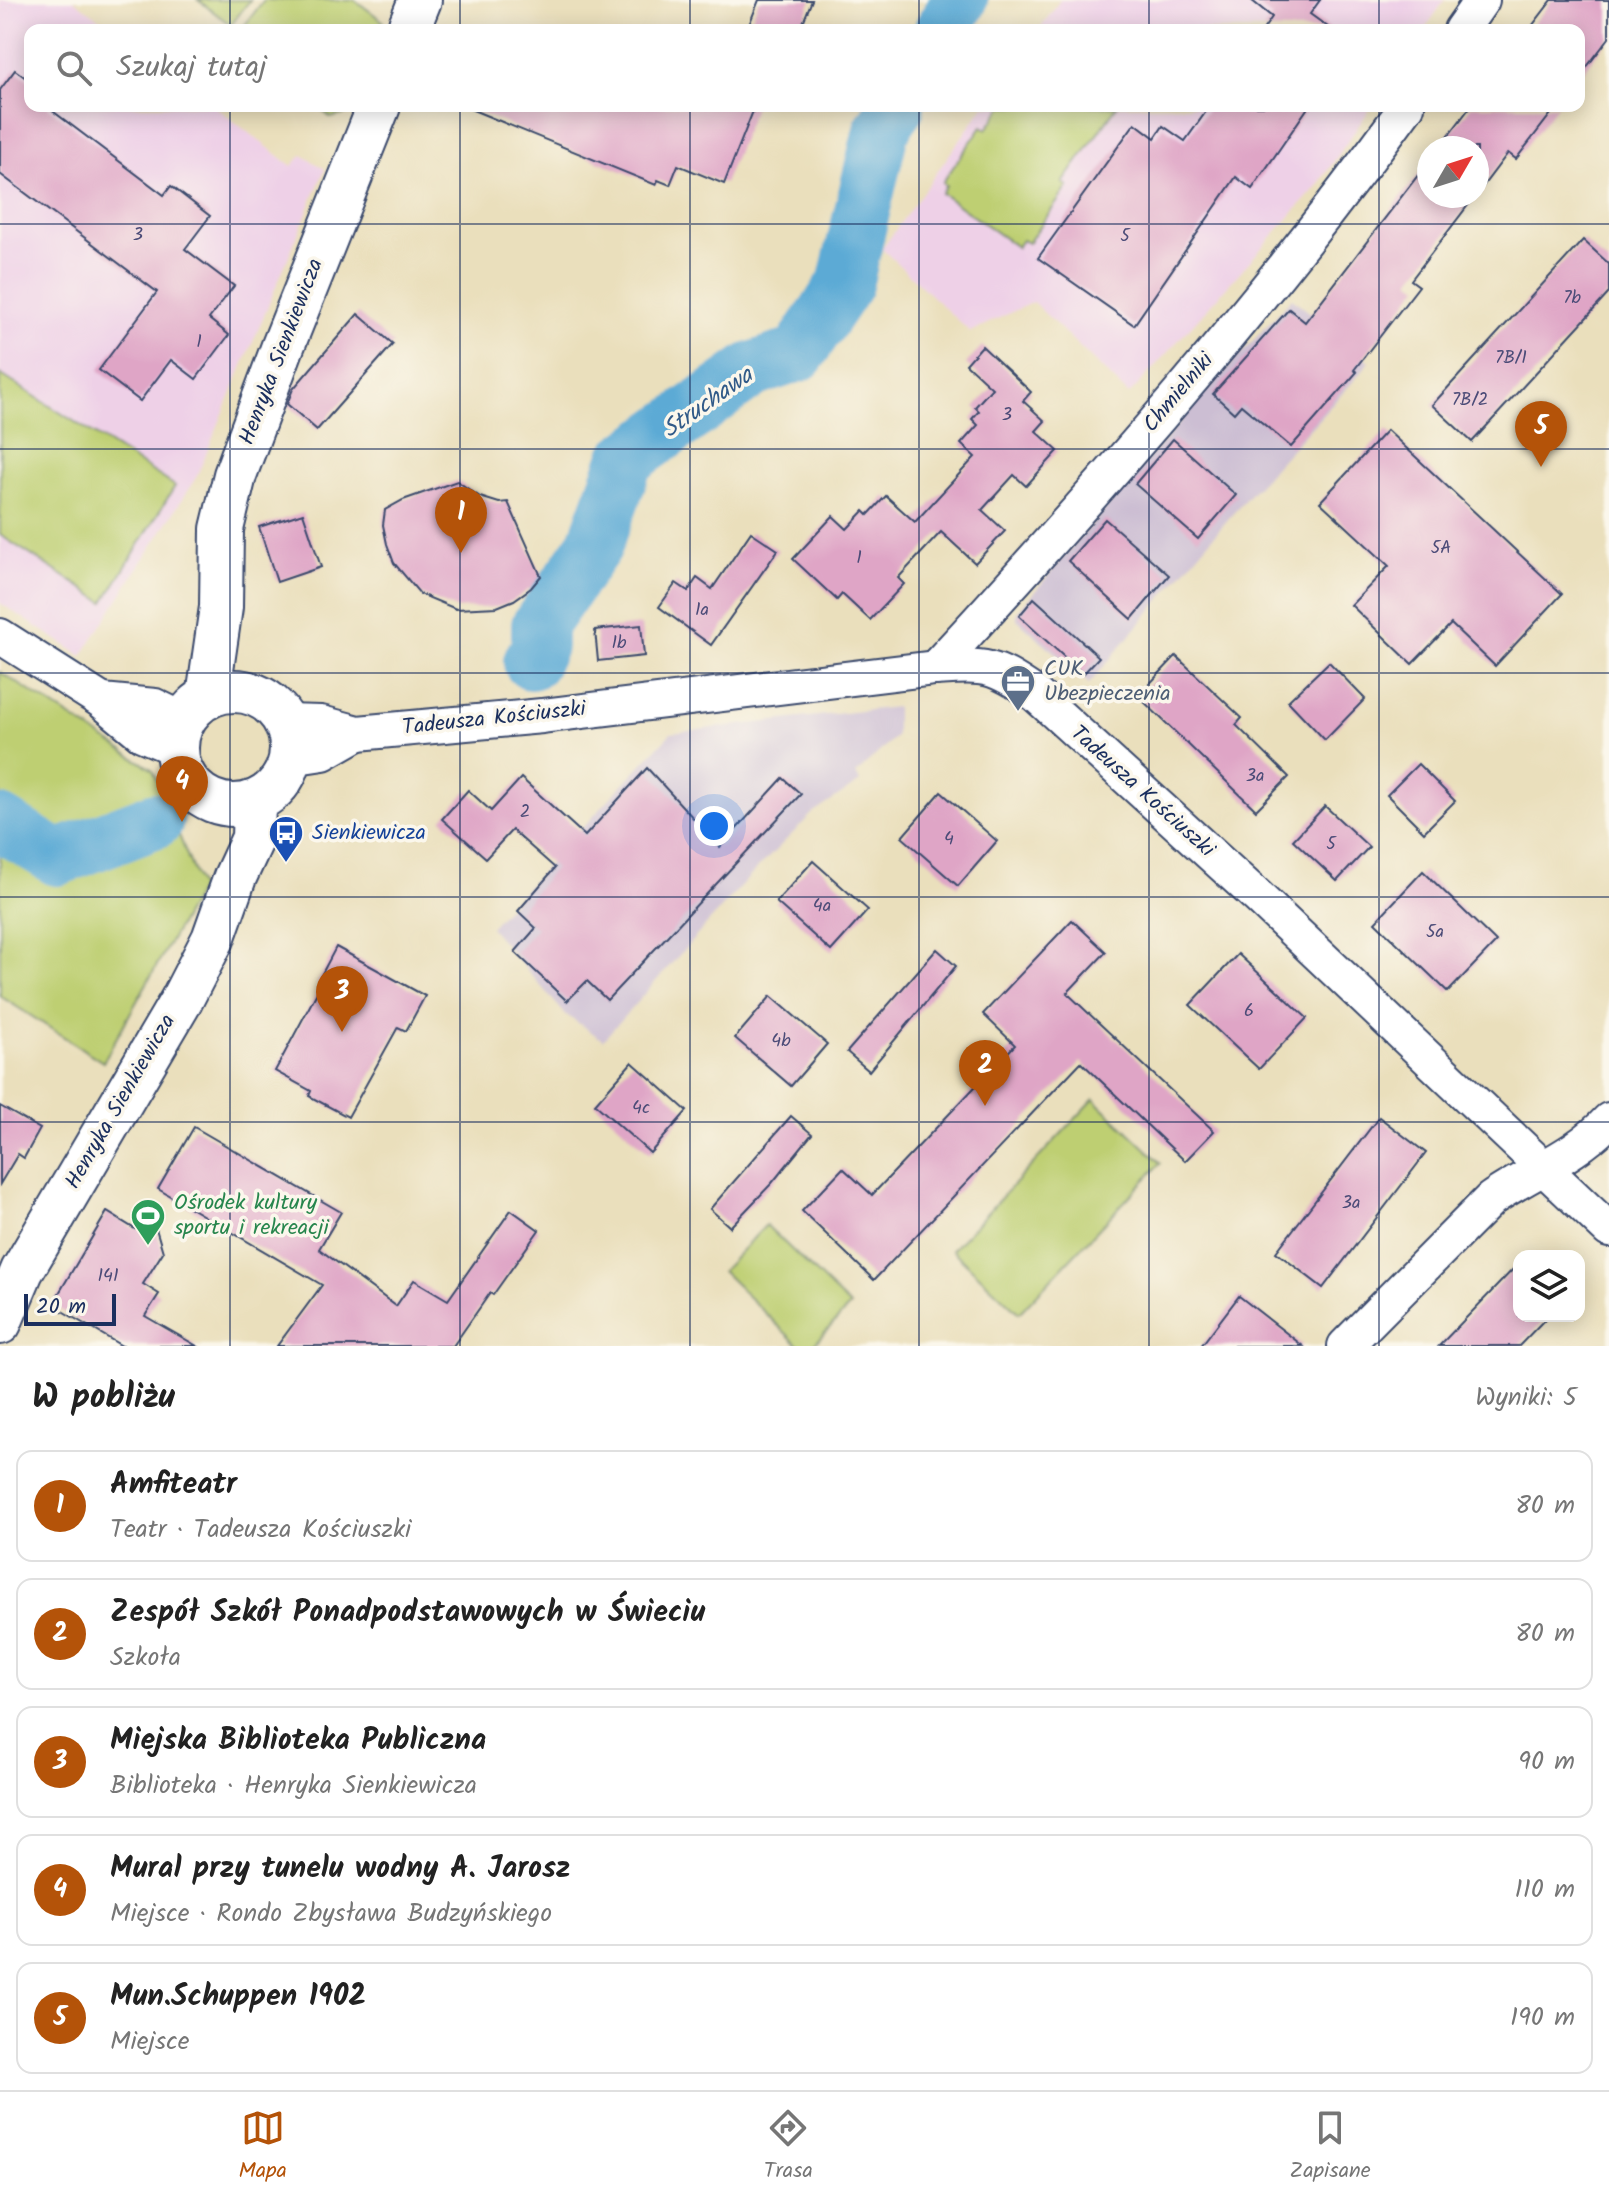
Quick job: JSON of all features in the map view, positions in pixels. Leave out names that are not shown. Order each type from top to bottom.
[{"type":"street","points":[[410,24],[420,0]]},
{"type":"street","points":[[1465,24],[1482,0]]},
{"type":"street","name":"Henryka Sienkiewicza","points":[[203,715],[221,607],[222,529],[235,475],[377,112]]},
{"type":"street","name":"Chmielniki","points":[[935,668],[1111,475],[1335,205],[1403,112]]},
{"type":"street","points":[[0,636],[102,701],[203,715],[267,703],[288,740],[278,785],[254,802],[234,805],[213,801],[194,789],[181,771],[203,715]]},
{"type":"street","name":"Tadeusza Kościuszki","points":[[288,740],[323,753],[358,733],[542,716],[935,668],[977,666],[1003,672],[1034,693],[1258,897],[1609,1230]]},
{"type":"street","points":[[213,801],[235,877]]},
{"type":"street","name":"Henryka Sienkiewicza","points":[[0,1323],[22,1271],[213,939],[253,838],[254,802]]},
{"type":"street","points":[[1345,1346],[1491,1199],[1519,1180],[1574,1151],[1609,1120]]},
{"type":"street","points":[[0,1332],[29,1346]]},
{"type":"shaded area","points":[[0,0],[74,0],[106,24],[24,24],[24,112],[222,112],[292,166],[302,155],[325,169],[197,476],[82,656],[0,603]]},
{"type":"shaded area","points":[[1060,0],[1445,0],[1428,24],[1043,24]]},
{"type":"shaded area","points":[[980,112],[1368,112],[1315,189],[1129,395],[1033,302],[970,332],[882,249]]},
{"type":"shaded area","points":[[1292,298],[1369,361],[1240,505],[1089,684],[1017,619],[1017,612],[1202,397]]},
{"type":"shaded area","points":[[896,707],[896,736],[856,774],[860,782],[812,814],[752,874],[603,1040],[565,1014],[490,927],[671,733]]},
{"type":"green space","points":[[198,0],[250,0],[230,24]]},
{"type":"green space","points":[[264,0],[355,0],[383,21],[382,24],[246,24]]},
{"type":"green space","points":[[324,112],[348,112],[347,114],[331,118]]},
{"type":"green space","points":[[999,112],[1113,112],[1063,183],[1068,187],[1028,243],[1022,240],[1017,247],[941,193],[946,186],[942,183],[982,126],[987,129]]},
{"type":"green space","points":[[0,374],[175,486],[104,602],[0,535]]},
{"type":"green space","points":[[0,672],[153,770],[200,888],[103,1062],[0,996]]},
{"type":"green space","points":[[1094,1099],[1161,1163],[1019,1313],[952,1250]]},
{"type":"green space","points":[[766,1225],[850,1306],[812,1346],[799,1346],[722,1271]]},
{"type":"building","points":[[759,0],[812,0],[802,24],[749,24]]},
{"type":"building","points":[[1251,0],[1320,0],[1310,14],[1324,24],[1267,24],[1272,17]]},
{"type":"building","points":[[1552,0],[1609,0],[1609,38],[1585,69],[1585,24],[1534,24]]},
{"type":"building","points":[[15,70],[24,77],[24,112],[54,112],[164,195],[171,186],[210,216],[185,249],[234,286],[209,319],[229,335],[196,379],[171,360],[140,401],[99,370],[157,292],[0,174],[0,90]]},
{"type":"building","points":[[478,112],[753,112],[724,184],[678,165],[670,185],[658,180],[656,185]]},
{"type":"building","points":[[1206,112],[1305,112],[1252,189],[1236,177],[1134,325],[1038,258],[1135,123],[1155,138],[1163,126],[1185,141]]},
{"type":"building","points":[[1466,112],[1552,112],[1516,159],[1508,153],[1489,178],[1489,136],[1448,136]]},
{"type":"building","points":[[1417,177],[1417,208],[1466,208],[1411,280],[1419,286],[1354,370],[1357,372],[1291,447],[1241,405],[1234,413],[1213,394],[1289,309],[1305,322]]},
{"type":"building","points":[[1583,240],[1609,264],[1609,293],[1472,442],[1432,405]]},
{"type":"building","points":[[358,314],[393,344],[317,430],[287,404],[293,389]]},
{"type":"building","points":[[982,346],[1031,392],[1023,401],[1045,421],[1036,431],[1058,451],[1026,486],[1014,475],[982,510],[1005,531],[975,563],[941,532],[898,578],[904,584],[870,620],[842,594],[837,600],[793,559],[833,516],[847,529],[864,511],[868,515],[886,496],[915,522],[975,457],[961,444],[978,425],[972,419],[979,411],[975,407],[992,388],[966,364]]},
{"type":"building","points":[[1387,430],[1562,594],[1495,666],[1451,624],[1412,664],[1351,605],[1389,566],[1320,502]]},
{"type":"building","points":[[1173,439],[1236,495],[1198,539],[1135,484]]},
{"type":"building","points":[[457,481],[480,497],[499,503],[508,502],[541,576],[514,600],[497,607],[456,609],[420,594],[394,563],[387,544],[383,525],[385,510],[403,500]]},
{"type":"building","points":[[303,513],[321,567],[277,582],[259,527]]},
{"type":"building","points":[[1105,519],[1169,575],[1132,619],[1068,561]]},
{"type":"building","points":[[751,532],[778,550],[711,645],[659,607],[676,583],[688,591],[697,578],[712,589]]},
{"type":"building","points":[[1034,598],[1099,657],[1083,674],[1019,616]]},
{"type":"building","points":[[641,625],[644,656],[598,661],[595,630]]},
{"type":"building","points":[[1176,656],[1242,718],[1236,725],[1289,777],[1256,810],[1138,696]]},
{"type":"building","points":[[1329,662],[1365,699],[1325,740],[1288,701]]},
{"type":"building","points":[[1418,764],[1455,801],[1424,832],[1387,795]]},
{"type":"building","points":[[647,768],[720,847],[783,778],[801,794],[607,1000],[587,981],[567,1001],[515,952],[536,928],[518,911],[555,868],[512,830],[486,858],[442,819],[468,790],[491,811],[521,778],[585,836]]},
{"type":"building","points":[[941,792],[997,841],[958,886],[902,837]]},
{"type":"building","points":[[1325,806],[1369,847],[1337,881],[1293,840]]},
{"type":"building","points":[[813,861],[868,910],[831,951],[776,902]]},
{"type":"building","points":[[1423,871],[1496,942],[1448,992],[1375,922]]},
{"type":"building","points":[[1072,920],[1106,952],[1067,993],[1214,1131],[1185,1161],[1081,1062],[874,1280],[802,1211],[843,1168],[872,1195],[1015,1045],[983,1014]]},
{"type":"building","points":[[336,947],[425,996],[406,1031],[398,1027],[348,1117],[309,1096],[311,1091],[275,1071],[321,985],[317,983]]},
{"type":"building","points":[[937,949],[956,966],[869,1071],[847,1052]]},
{"type":"building","points":[[1238,954],[1307,1018],[1259,1069],[1190,1005]]},
{"type":"building","points":[[771,996],[827,1044],[791,1086],[735,1038]]},
{"type":"building","points":[[632,1062],[687,1111],[650,1153],[595,1104]]},
{"type":"building","points":[[0,1106],[40,1129],[24,1158],[18,1154],[0,1184]]},
{"type":"building","points":[[791,1116],[812,1134],[772,1183],[730,1227],[710,1209]]},
{"type":"building","points":[[1379,1117],[1426,1153],[1323,1288],[1276,1252]]},
{"type":"building","points":[[194,1127],[341,1212],[319,1249],[396,1306],[414,1280],[448,1300],[511,1210],[539,1230],[453,1346],[277,1346],[322,1285],[158,1189]]},
{"type":"building","points":[[149,1205],[163,1252],[143,1284],[159,1294],[145,1316],[197,1346],[122,1346],[52,1305],[107,1212],[135,1229]]},
{"type":"building","points":[[1513,1269],[1513,1322],[1542,1322],[1519,1346],[1439,1346]]},
{"type":"building","points":[[1239,1296],[1303,1346],[1201,1346]]},
{"type":"waterway","name":"Struchawa","points":[[946,24],[960,0]]},
{"type":"waterway","name":"Struchawa","points":[[531,662],[539,646],[539,626],[595,545],[626,460],[752,370],[798,354],[845,284],[881,131],[893,112]]},
{"type":"waterway","name":"Struchawa","points":[[0,823],[57,858],[156,820]]},
{"type":"place","name":"Mun.Schuppen 1902","points":[[1541,467]]},
{"type":"place","name":"Amfiteatr","points":[[461,553]]},
{"type":"place","name":"CUK Ubezpieczenia","points":[[1018,713]]},
{"type":"place","name":"Mural przy tunelu wodny A. Jarosz","points":[[182,822]]},
{"type":"place","name":"Sienkiewicza","points":[[286,864]]},
{"type":"place","name":"Miejska Biblioteka Publiczna","points":[[342,1032]]},
{"type":"place","name":"Zespół Szkół Ponadpodstawowych w Świeciu","points":[[985,1106]]},
{"type":"place","name":"Ośrodek kultury sportu i rekreacji","points":[[148,1247]]}]
